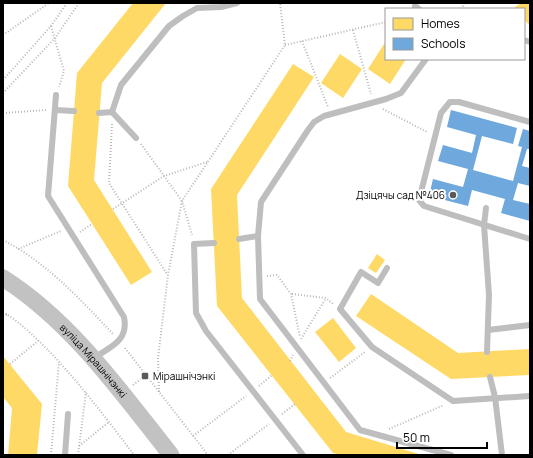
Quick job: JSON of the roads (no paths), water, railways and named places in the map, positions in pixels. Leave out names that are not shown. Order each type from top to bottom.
[{"type":"main road","name":"вуліца Мірашнічэнкі","points":[[3,278],[40,305],[93,359],[171,455]]},
{"type":"lane","points":[[112,112],[121,85],[169,26],[198,8],[221,7],[237,3]]},
{"type":"lane","points":[[425,60],[401,93],[373,103],[330,114],[314,122],[308,130],[261,202],[258,236],[260,299],[360,430],[451,455]]},
{"type":"lane","points":[[56,95],[48,196],[124,318],[125,333],[119,341],[93,359]]},
{"type":"lane","points":[[530,122],[460,102],[450,102],[441,113],[419,200],[424,206],[530,239]]},
{"type":"lane","points":[[55,110],[74,111]]},
{"type":"lane","points":[[99,113],[112,112]]},
{"type":"lane","points":[[112,112],[136,138]]},
{"type":"lane","points":[[486,208],[484,225],[489,295],[487,352]]},
{"type":"lane","points":[[239,239],[258,236]]},
{"type":"lane","points":[[214,243],[194,244],[196,313],[206,331],[303,455]]},
{"type":"lane","points":[[387,268],[378,283],[361,272],[340,309],[372,347],[452,401],[530,396]]},
{"type":"lane","points":[[488,330],[530,325]]},
{"type":"lane","points":[[490,377],[496,397],[502,455]]},
{"type":"lane","points":[[65,455],[68,414]]},
{"type":"place","name":"Дзіцячы сад №406","points":[[453,195]]},
{"type":"place","name":"Мірашнічэнкі","points":[[145,376]]}]
